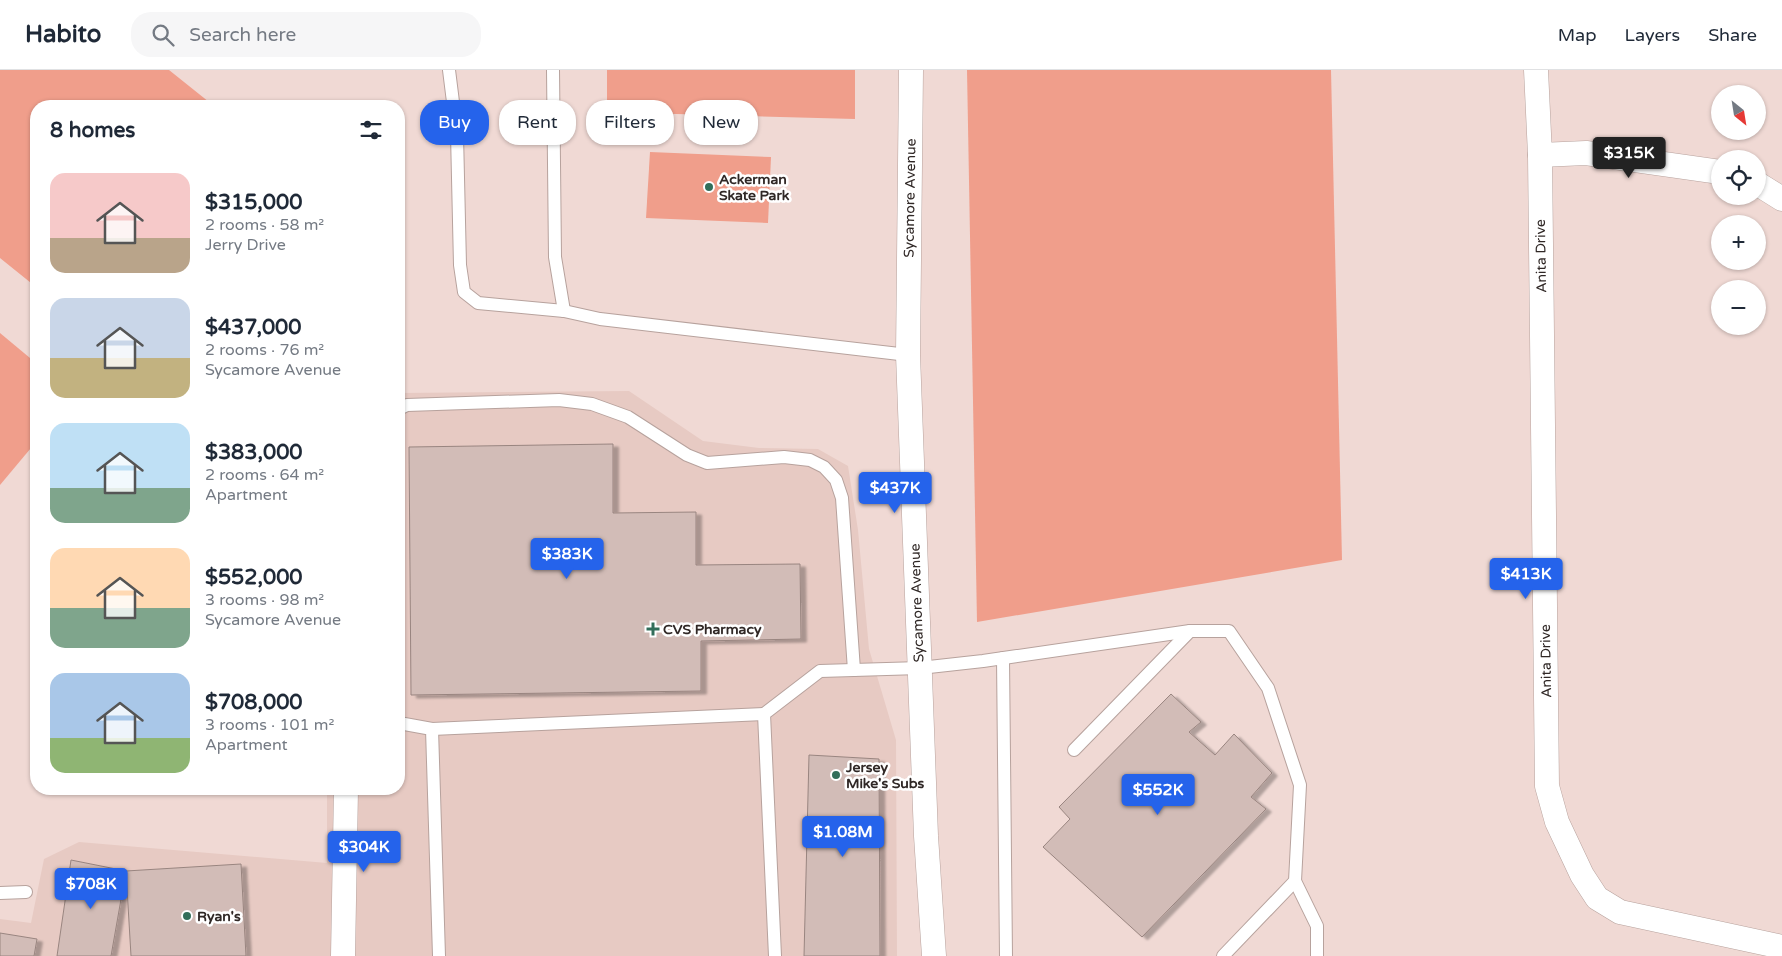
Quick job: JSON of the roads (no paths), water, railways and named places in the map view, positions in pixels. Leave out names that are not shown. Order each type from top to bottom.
[{"type":"street","name":"Sycamore Avenue","points":[[911,70],[908,356],[926,836],[934,956]]},
{"type":"street","name":"Anita Drive","points":[[1536,70],[1540,155],[1547,786],[1557,822],[1582,875],[1597,898],[1620,912],[1782,947]]},
{"type":"street","points":[[1540,155],[1586,153],[1711,171]]},
{"type":"street","points":[[1766,189],[1782,199]]},
{"type":"street","points":[[343,956],[346,795]]},
{"type":"lane","points":[[449,70],[457,134],[460,266],[464,292],[478,302],[564,311],[600,319],[908,356]]},
{"type":"lane","points":[[553,70],[555,257],[564,311]]},
{"type":"lane","points":[[405,406],[559,400],[592,404],[628,417],[687,455],[707,463],[784,457],[810,460],[824,467],[836,480],[842,498],[854,670]]},
{"type":"lane","points":[[1074,750],[1190,631]]},
{"type":"lane","points":[[405,724],[432,729],[764,714],[820,671],[920,668],[1190,631],[1228,631],[1268,688],[1300,785],[1295,881],[1317,926],[1317,956]]},
{"type":"lane","points":[[1003,658],[1006,956]]},
{"type":"lane","points":[[764,714],[775,956]]},
{"type":"lane","points":[[432,729],[439,956]]},
{"type":"lane","points":[[1223,956],[1295,881]]},
{"type":"lane","points":[[0,893],[26,892]]},
{"type":"place","name":"Ackerman Skate Park","points":[[709,187]]},
{"type":"place","name":"CVS Pharmacy","points":[[653,629]]},
{"type":"place","name":"Jersey Mike's Subs","points":[[836,775]]},
{"type":"place","name":"Ryan's","points":[[187,916]]}]
